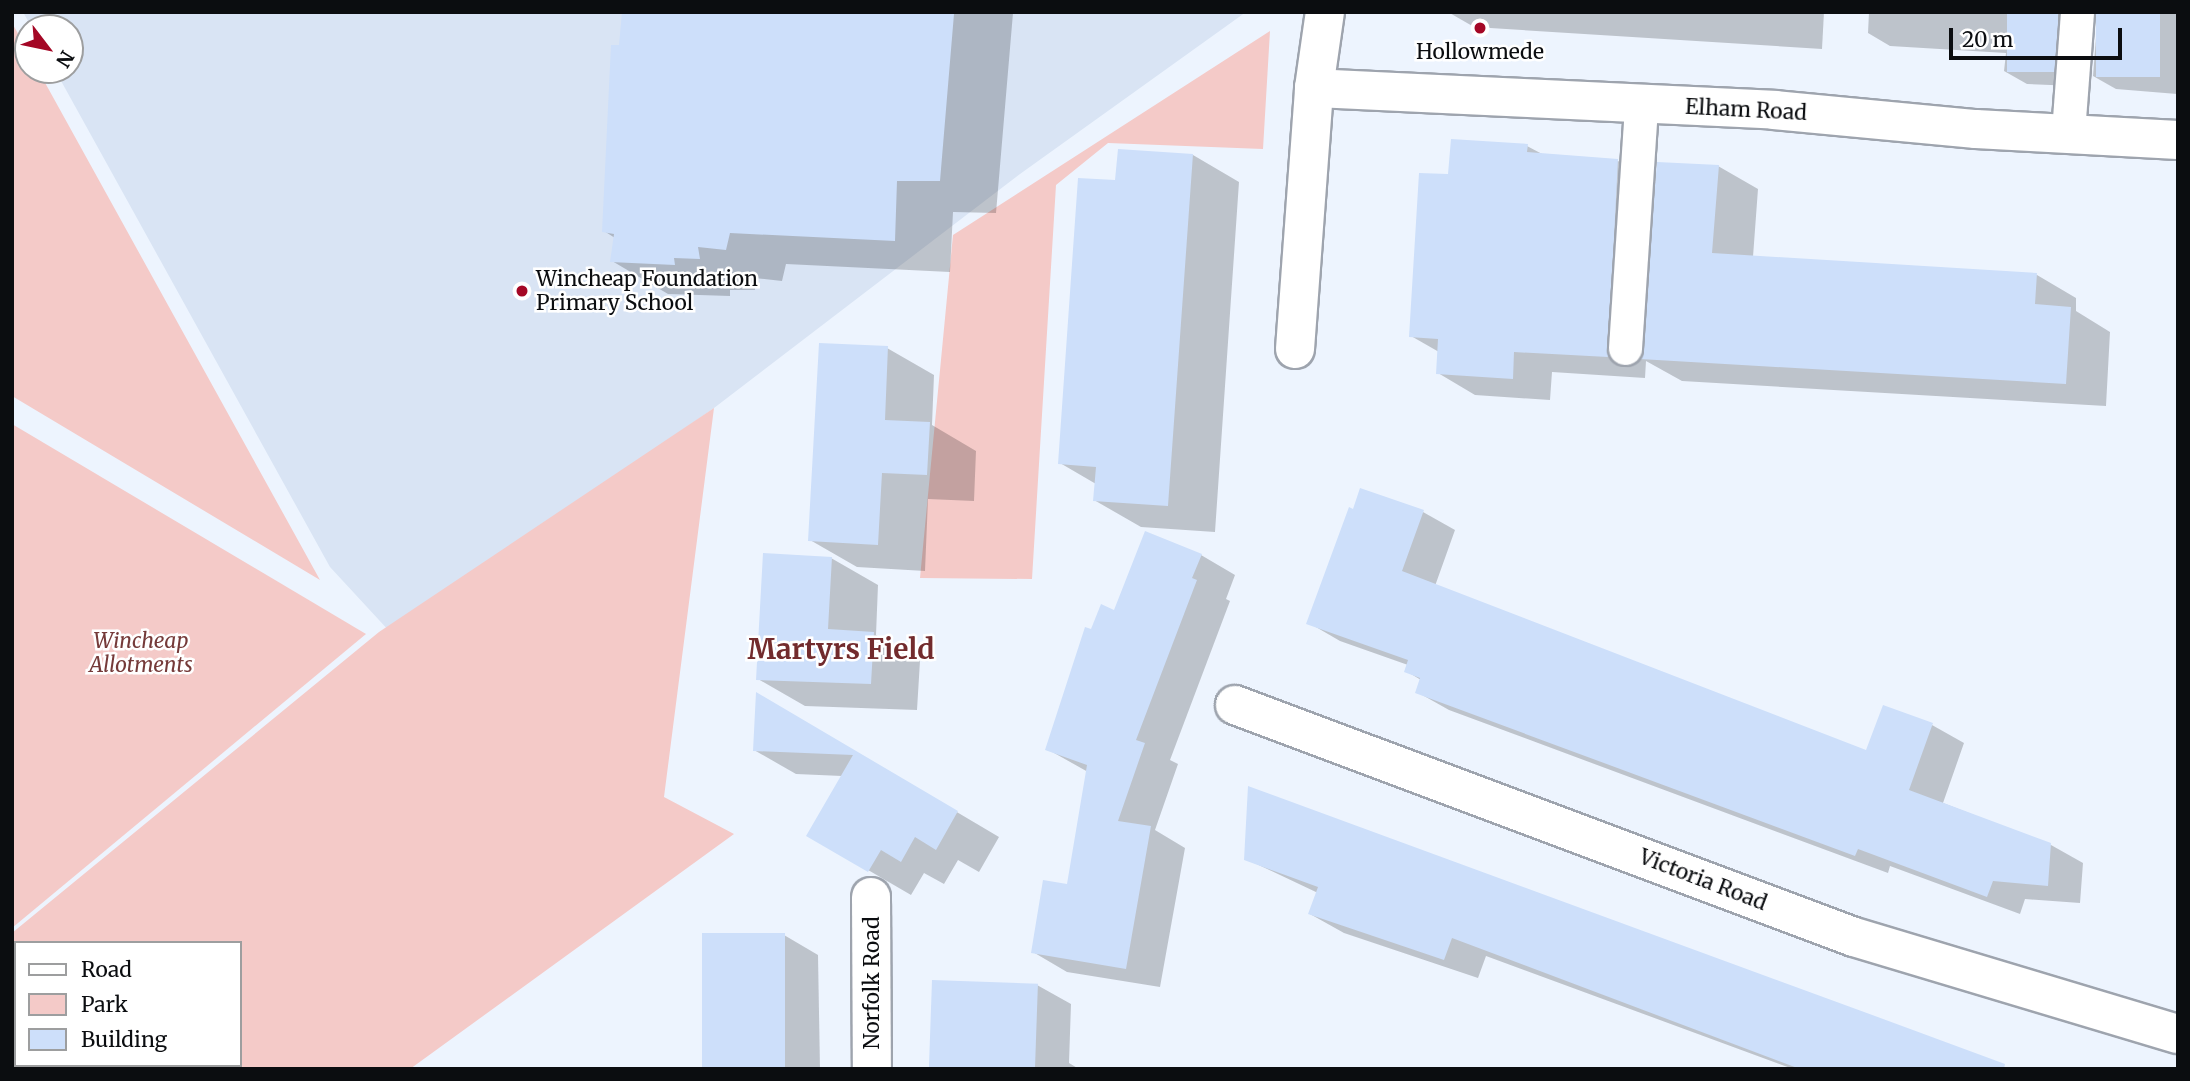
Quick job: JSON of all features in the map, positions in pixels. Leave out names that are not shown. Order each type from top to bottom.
[{"type":"street","points":[[1296,349],[1314,88],[1325,12]]},
{"type":"street","name":"Elham Road","points":[[1314,88],[1641,105],[2178,140]]},
{"type":"street","name":"Victoria Road","points":[[1235,705],[1854,937],[2178,1034]]},
{"type":"street","name":"Norfolk Road","points":[[871,897],[872,1069]]},
{"type":"lane","points":[[2068,132],[2077,12]]},
{"type":"lane","points":[[1625,348],[1641,105]]},
{"type":"shaded area","name":"Wincheap Foundation Primary School","points":[[23,12],[1246,12],[1020,174],[714,408],[391,633],[330,567],[63,84],[84,84],[84,14]]},
{"type":"green space","points":[[12,23],[14,84],[46,84],[320,580],[12,396]]},
{"type":"green space","points":[[1270,31],[1263,149],[1108,143],[1056,185],[1032,579],[920,578],[953,235]]},
{"type":"green space","points":[[714,408],[664,797],[734,834],[410,1069],[12,1069],[12,933],[379,632]]},
{"type":"green space","name":"Wincheap Allotments","points":[[12,424],[366,634],[12,928]]},
{"type":"building","points":[[622,12],[954,14],[940,181],[897,181],[895,241],[730,233],[726,250],[698,247],[700,259],[674,258],[675,265],[610,262],[614,234],[602,232],[611,45],[619,45]]},
{"type":"building","points":[[2007,12],[2058,12],[2058,72],[2007,72]]},
{"type":"building","points":[[2096,12],[2160,12],[2160,77],[2096,77]]},
{"type":"building","points":[[1451,139],[1528,144],[1527,152],[1618,159],[1608,357],[1514,352],[1513,379],[1436,374],[1438,339],[1409,337],[1419,173],[1448,174]]},
{"type":"building","points":[[1118,149],[1193,154],[1168,506],[1093,501],[1096,467],[1058,464],[1078,178],[1115,180]]},
{"type":"building","points":[[1657,162],[1719,165],[1712,253],[2037,273],[2035,304],[2071,307],[2066,384],[1640,359]]},
{"type":"building","points":[[819,343],[888,346],[885,420],[930,422],[927,475],[882,473],[878,545],[808,541]]},
{"type":"building","points":[[1360,488],[1424,510],[1402,571],[1866,750],[1883,705],[1933,723],[1909,790],[2051,843],[2048,886],[1993,881],[1987,897],[1858,849],[1855,856],[1415,693],[1420,678],[1404,672],[1408,660],[1306,624],[1349,507],[1353,509]]},
{"type":"building","points":[[1145,531],[1202,554],[1192,578],[1197,580],[1136,740],[1145,743],[1118,821],[1151,826],[1126,969],[1031,953],[1043,880],[1067,884],[1087,765],[1045,750],[1085,627],[1091,629],[1101,604],[1114,610]]},
{"type":"building","points":[[763,553],[832,557],[828,629],[874,632],[871,684],[756,680]]},
{"type":"building","points":[[756,692],[958,811],[936,850],[915,837],[901,862],[881,850],[868,872],[806,836],[853,755],[753,751]]},
{"type":"building","points":[[1248,786],[2005,1064],[2004,1069],[1800,1069],[1452,938],[1444,960],[1308,914],[1318,887],[1244,860]]},
{"type":"building","points":[[702,933],[785,933],[785,1069],[702,1069]]},
{"type":"building","points":[[932,980],[1038,984],[1035,1069],[929,1069]]},
{"type":"place","name":"Hollowmede","points":[[1480,28]]},
{"type":"place","name":"Wincheap Foundation Primary School","points":[[522,291]]},
{"type":"district","name":"Martyrs Field","points":[[841,649]]}]
